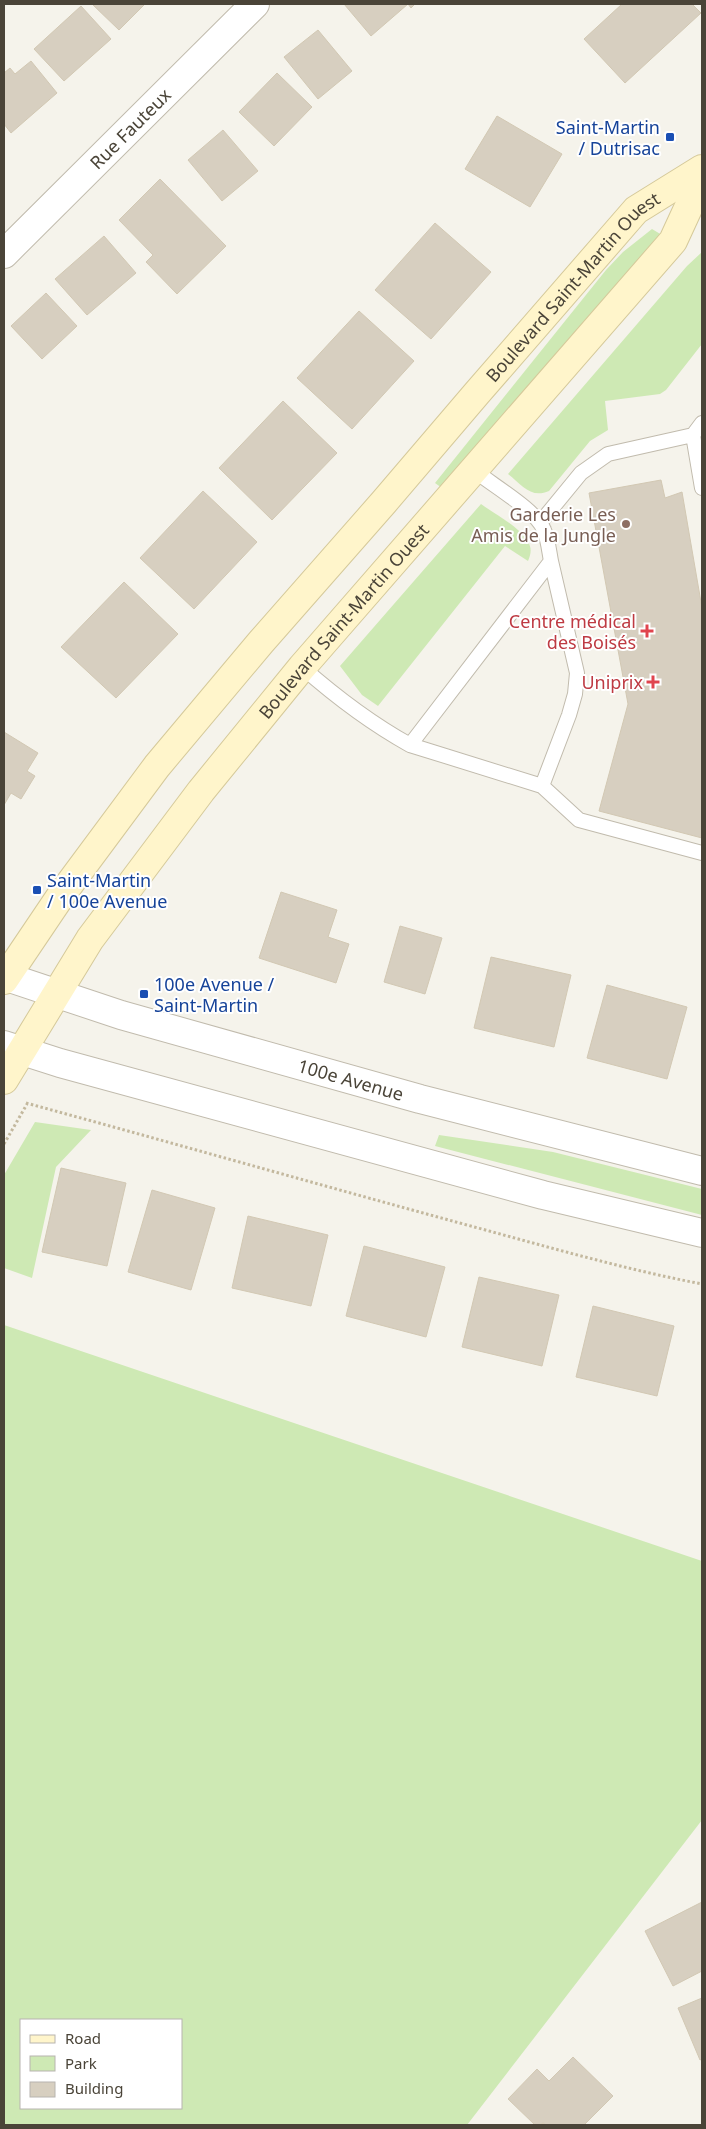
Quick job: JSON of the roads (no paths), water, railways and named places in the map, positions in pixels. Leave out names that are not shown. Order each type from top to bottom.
[{"type":"main road","name":"Boulevard Saint-Martin Ouest","points":[[4,978],[62,894],[158,766],[476,393],[636,210],[702,169]]},
{"type":"main road","name":"Boulevard Saint-Martin Ouest","points":[[4,1080],[12,1048],[56,994],[90,939],[171,830],[302,668],[673,240],[702,178]]},
{"type":"street","name":"Rue Fauteux","points":[[4,254],[255,4]]},
{"type":"street","name":"100e Avenue","points":[[4,978],[120,1015],[420,1099],[702,1171]]},
{"type":"street","points":[[12,1048],[542,1195],[702,1233]]},
{"type":"lane","points":[[540,523],[581,473],[608,454],[692,435],[702,423]]},
{"type":"lane","points":[[692,435],[702,488]]},
{"type":"lane","points":[[474,470],[522,506],[540,523],[545,531],[576,673],[575,694],[571,708],[542,786]]},
{"type":"lane","points":[[410,745],[551,561]]},
{"type":"lane","points":[[302,668],[392,735],[410,745],[542,786],[579,820],[702,853]]},
{"type":"place","name":"Saint-Martin / Dutrisac","points":[[670,137]]},
{"type":"place","name":"Garderie Les Amis de la Jungle","points":[[626,524]]},
{"type":"place","name":"Centre médical des Boisés","points":[[647,631]]},
{"type":"place","name":"Uniprix","points":[[653,682]]},
{"type":"place","name":"Saint-Martin / 100e Avenue","points":[[37,890]]},
{"type":"place","name":"100e Avenue / Saint-Martin","points":[[144,994]]}]
